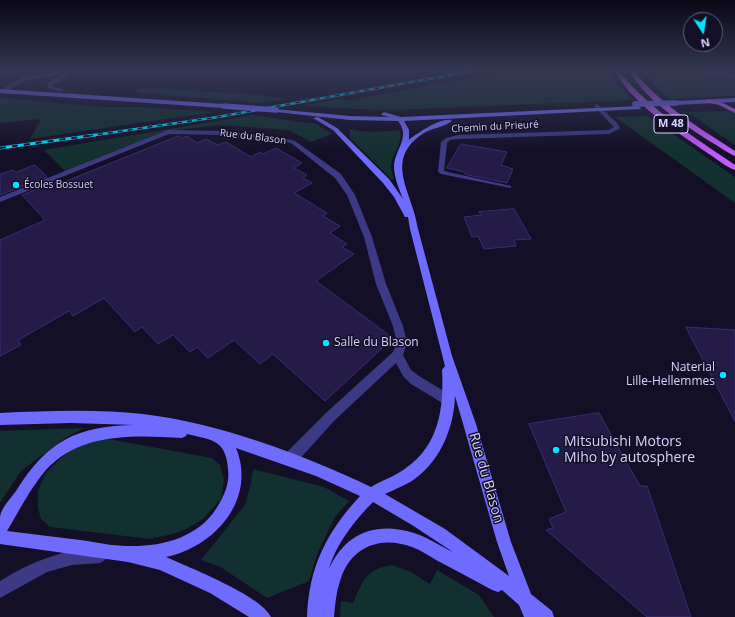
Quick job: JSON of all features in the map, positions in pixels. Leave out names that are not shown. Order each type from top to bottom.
[{"type":"main road","points":[[125,99],[276,110],[377,114],[599,108]]},
{"type":"main road","points":[[145,99],[176,102]]},
{"type":"main road","name":"M 48","points":[[642,99],[673,125],[735,168]]},
{"type":"main road","name":"M 48","points":[[659,99],[670,109],[735,154]]},
{"type":"main road","points":[[678,104],[707,101],[735,102]]},
{"type":"main road","points":[[707,101],[721,104],[735,110]]},
{"type":"main road","points":[[276,110],[356,118],[400,119],[678,104],[721,104],[735,102]]},
{"type":"main road","name":"Rue du Blason","points":[[292,112],[313,117],[325,122],[347,141],[390,185],[401,201],[414,229]]},
{"type":"main road","points":[[347,141],[344,134],[346,126],[356,118],[377,114]]},
{"type":"main road","points":[[384,114],[393,115],[400,119]]},
{"type":"main road","points":[[403,150],[417,136],[428,128],[472,116]]},
{"type":"main road","name":"Rue du Blason","points":[[400,119],[407,133],[403,150],[399,157],[398,168],[413,217],[414,229],[447,356],[470,424],[502,535],[532,617]]},
{"type":"main road","name":"Rue du Blason","points":[[372,494],[411,473],[421,465],[433,451],[440,439],[445,425],[448,400],[447,356]]},
{"type":"main road","points":[[0,419],[75,416],[118,418],[168,424],[220,436],[290,459],[372,494],[402,511],[443,537],[546,617]]},
{"type":"main road","points":[[0,529],[41,466],[54,454],[77,440],[107,432],[122,431],[172,432],[220,436],[229,446],[233,457],[235,482],[232,496],[214,523],[202,535],[186,544],[157,552],[128,554]]},
{"type":"main road","points":[[315,617],[319,572],[325,555],[346,524],[372,494]]},
{"type":"main road","points":[[326,617],[329,590],[333,575],[340,561],[356,545],[375,535],[399,535],[414,540],[526,600]]},
{"type":"main road","points":[[0,537],[128,554],[161,563],[216,587],[239,600],[263,617]]},
{"type":"street","name":"Rue du Blason","points":[[0,200],[168,132],[210,132],[269,136],[288,140],[298,145],[338,176],[347,188],[368,237],[381,284],[398,326],[402,344],[397,355]]},
{"type":"street","points":[[290,459],[331,416],[397,355],[407,373],[415,380],[448,400]]},
{"type":"street","points":[[0,590],[31,571],[49,563],[82,557],[128,554]]},
{"type":"lane","name":"Chemin du Prieuré","points":[[509,188],[441,172],[444,142],[448,139],[458,137],[609,132],[615,130],[617,128],[615,124],[599,108]]},
{"type":"green space","points":[[0,99],[103,107],[140,107],[215,112],[30,139],[41,119],[0,123]]},
{"type":"green space","points":[[214,99],[288,99],[263,103]]},
{"type":"green space","points":[[340,99],[343,101],[632,99],[633,100],[380,110],[301,106]]},
{"type":"green space","points":[[731,111],[735,113],[735,145],[687,112]]},
{"type":"green space","points":[[253,115],[316,124],[332,134],[311,142],[289,130],[220,125],[168,131],[66,172],[44,150]]},
{"type":"green space","points":[[647,116],[735,177],[735,203],[615,117]]},
{"type":"green space","points":[[350,129],[374,132],[399,130],[400,139],[391,166],[394,179],[391,179],[350,138]]},
{"type":"green space","points":[[84,428],[65,438],[21,471],[0,503],[0,431]]},
{"type":"green space","points":[[109,439],[212,458],[220,465],[224,480],[221,499],[203,519],[188,528],[173,534],[150,539],[50,527],[41,519],[38,508],[38,491],[45,474],[61,458],[76,447],[99,440]]},
{"type":"green space","points":[[253,469],[324,487],[349,501],[335,517],[318,552],[309,581],[267,598],[219,566],[201,560],[245,505]]},
{"type":"green space","points":[[392,565],[411,572],[430,584],[437,570],[479,595],[494,617],[340,617],[341,601],[353,603],[366,577],[377,569]]},
{"type":"building","points":[[179,136],[182,138],[187,136],[197,143],[206,139],[218,145],[226,142],[251,157],[260,152],[263,154],[276,148],[302,163],[294,168],[307,175],[303,178],[312,183],[294,193],[327,213],[323,216],[340,226],[330,233],[347,244],[342,247],[354,254],[316,281],[393,338],[325,401],[273,354],[260,364],[234,340],[208,358],[197,347],[190,352],[173,335],[158,344],[142,327],[135,332],[104,298],[73,316],[69,311],[18,340],[21,345],[0,356],[0,240],[45,220],[22,195],[60,180],[63,182]]},
{"type":"building","points":[[461,144],[507,152],[501,165],[513,169],[507,183],[468,175],[464,172],[447,168]]},
{"type":"building","points":[[35,165],[47,177],[0,195],[0,174],[13,170],[16,172]]},
{"type":"building","points":[[514,209],[531,239],[514,240],[516,246],[484,249],[478,236],[472,237],[464,217],[481,215],[479,212]]},
{"type":"building","name":"Naterial Lille-Hellemmes","points":[[686,327],[735,330],[735,421]]},
{"type":"building","points":[[599,413],[640,486],[647,486],[691,617],[647,617],[546,530],[553,528],[549,519],[566,512],[529,424]]},
{"type":"railway","points":[[93,135],[218,117],[319,99]]},
{"type":"railway","points":[[0,148],[93,135]]},
{"type":"railway","points":[[88,136],[93,135]]},
{"type":"place","name":"Écoles Bossuet","points":[[16,185]]},
{"type":"place","name":"Salle du Blason","points":[[326,343]]},
{"type":"place","name":"Naterial Lille-Hellemmes","points":[[723,375]]},
{"type":"place","name":"Mitsubishi Motors Miho by autosphere","points":[[556,450]]}]
